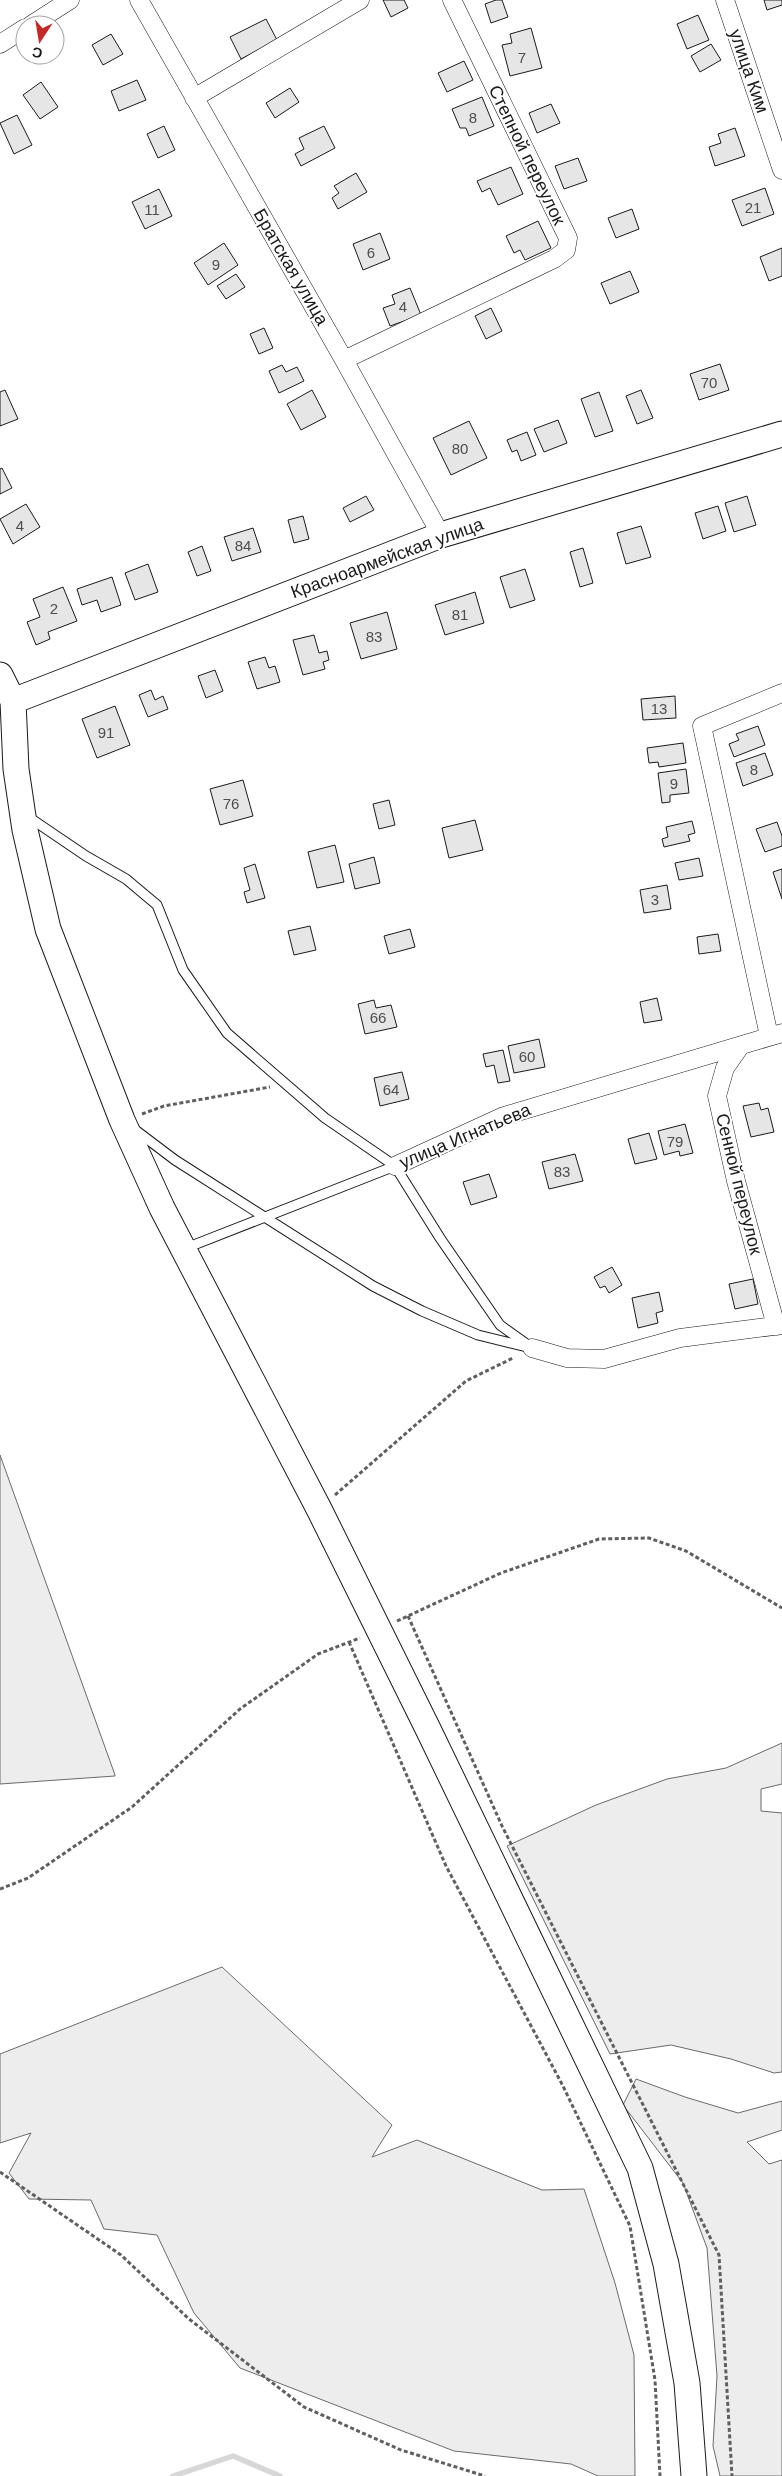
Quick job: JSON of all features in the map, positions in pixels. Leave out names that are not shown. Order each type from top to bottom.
[{"type":"street","points":[[46,15],[70,0]]},
{"type":"street","name":"Братская улица","points":[[139,0],[344,360],[441,535]]},
{"type":"street","points":[[194,98],[360,0]]},
{"type":"street","name":"Степной переулок","points":[[344,360],[554,259],[566,250],[568,238],[452,0]]},
{"type":"street","name":"улица Ким","points":[[725,0],[782,170]]},
{"type":"street","points":[[0,44],[15,34]]},
{"type":"street","name":"Красноармейская улица","points":[[6,703],[441,535],[782,434]]},
{"type":"street","points":[[0,675],[23,813],[48,929],[122,1120],[183,1250],[319,1509],[379,1630],[640,2168],[666,2264],[687,2382],[694,2476]]},
{"type":"street","points":[[776,1035],[702,726],[782,693]]},
{"type":"street","name":"улица Игнатьева","points":[[395,1166],[504,1116],[776,1035]]},
{"type":"street","name":"Сенной переулок","points":[[741,1044],[725,1068],[717,1096],[736,1181],[779,1326]]},
{"type":"street","points":[[532,1348],[567,1358],[604,1359],[680,1338],[779,1326]]},
{"type":"lane","points":[[23,813],[86,856],[126,879],[157,905],[183,970],[226,1033],[325,1118],[395,1166],[440,1238],[500,1325],[532,1348]]},
{"type":"lane","points":[[122,1120],[175,1160],[373,1286],[422,1311],[478,1335],[532,1348]]},
{"type":"lane","name":"улица Игнатьева","points":[[183,1250],[395,1166]]},
{"type":"path","points":[[122,1120],[164,1106],[286,1084]]},
{"type":"path","points":[[319,1509],[466,1382],[532,1348]]},
{"type":"path","points":[[0,1889],[28,1878],[132,1807],[240,1709],[318,1654],[379,1630],[501,1573],[599,1539],[649,1538],[686,1550],[782,1608]]},
{"type":"path","points":[[349,1642],[446,1866],[562,2086],[630,2226],[655,2380],[660,2476]]},
{"type":"path","points":[[0,2172],[121,2255],[189,2319],[304,2407],[400,2450],[485,2476]]},
{"type":"shaded area","points":[[0,1455],[115,1775],[115,1776],[0,1784]]},
{"type":"shaded area","points":[[782,1743],[782,1784],[761,1789],[761,1811],[782,1813],[782,2072],[774,2073],[731,2059],[671,2045],[610,2054],[507,1846],[596,1805],[667,1779],[726,1768]]},
{"type":"shaded area","points":[[222,1967],[392,2125],[372,2157],[417,2140],[542,2190],[584,2189],[615,2283],[634,2355],[635,2476],[598,2476],[571,2464],[454,2451],[240,2368],[194,2313],[157,2235],[104,2229],[91,2200],[29,2199],[9,2173],[31,2133],[0,2143],[0,2054]]},
{"type":"shaded area","points":[[636,2079],[685,2097],[738,2113],[782,2101],[782,2130],[747,2142],[769,2164],[782,2160],[782,2476],[720,2476],[713,2446],[717,2376],[707,2248],[683,2183],[623,2105]]},
{"type":"building","points":[[383,0],[404,0],[408,8],[391,17]]},
{"type":"building","points":[[502,0],[508,17],[491,23],[485,4]]},
{"type":"building","points":[[764,0],[782,0],[782,5],[767,10]]},
{"type":"building","points":[[698,15],[709,40],[687,49],[677,24]]},
{"type":"building","points":[[266,19],[277,40],[241,59],[230,37]]},
{"type":"building","points":[[531,28],[542,68],[510,76],[502,45],[512,43],[510,34]]},
{"type":"building","points":[[111,34],[123,54],[103,65],[92,45]]},
{"type":"building","points":[[711,44],[721,60],[700,72],[691,56]]},
{"type":"building","points":[[464,61],[473,80],[447,92],[438,73]]},
{"type":"building","points":[[137,80],[146,100],[119,111],[111,91]]},
{"type":"building","points":[[41,82],[58,107],[40,119],[23,95]]},
{"type":"building","points":[[290,88],[299,102],[275,118],[266,103]]},
{"type":"building","points":[[482,97],[494,126],[469,136],[466,128],[460,128],[452,109]]},
{"type":"building","points":[[551,104],[560,123],[537,133],[529,113]]},
{"type":"building","points":[[17,115],[32,145],[14,154],[0,123]]},
{"type":"building","points":[[164,126],[175,150],[158,158],[147,134]]},
{"type":"building","points":[[324,126],[335,148],[301,166],[295,154],[304,149],[299,138]]},
{"type":"building","points":[[735,128],[745,156],[715,166],[709,147],[721,143],[718,134]]},
{"type":"building","points":[[578,158],[587,181],[564,189],[555,166]]},
{"type":"building","points":[[511,167],[523,194],[498,205],[490,188],[482,192],[477,181]]},
{"type":"building","points":[[356,173],[367,192],[338,209],[332,198],[339,193],[334,186]]},
{"type":"building","points":[[765,188],[774,214],[742,226],[732,200]]},
{"type":"building","points":[[159,189],[172,216],[145,229],[132,202]]},
{"type":"building","points":[[632,209],[639,229],[616,238],[608,218]]},
{"type":"building","points":[[538,221],[551,248],[525,260],[520,250],[514,253],[506,236]]},
{"type":"building","points":[[380,233],[390,259],[363,270],[353,244]]},
{"type":"building","points":[[224,243],[238,265],[208,285],[194,263]]},
{"type":"building","points":[[782,248],[782,276],[769,281],[760,257]]},
{"type":"building","points":[[630,271],[639,292],[610,304],[601,283]]},
{"type":"building","points":[[236,274],[245,287],[226,299],[217,286]]},
{"type":"building","points":[[410,288],[421,315],[390,326],[383,308],[395,304],[392,295]]},
{"type":"building","points":[[491,308],[502,331],[486,339],[475,316]]},
{"type":"building","points":[[264,328],[273,348],[259,354],[250,334]]},
{"type":"building","points":[[720,364],[729,390],[699,400],[690,374]]},
{"type":"building","points":[[282,365],[286,372],[297,367],[304,381],[279,393],[269,371]]},
{"type":"building","points":[[5,390],[18,419],[0,426],[0,392]]},
{"type":"building","points":[[312,390],[326,417],[301,430],[287,404]]},
{"type":"building","points":[[641,390],[653,418],[637,424],[626,396]]},
{"type":"building","points":[[599,392],[613,431],[595,437],[581,399]]},
{"type":"building","points":[[558,420],[567,443],[544,452],[534,429]]},
{"type":"building","points":[[469,421],[487,458],[451,475],[433,438]]},
{"type":"building","points":[[527,432],[536,455],[521,461],[517,450],[512,452],[507,440]]},
{"type":"building","points":[[2,468],[12,488],[0,494],[0,469]]},
{"type":"building","points":[[366,496],[374,510],[350,522],[343,508]]},
{"type":"building","points":[[747,496],[756,525],[734,532],[725,503]]},
{"type":"building","points":[[26,504],[40,527],[13,544],[0,519]]},
{"type":"building","points":[[718,506],[726,531],[703,539],[695,513]]},
{"type":"building","points":[[303,516],[309,539],[294,543],[288,520]]},
{"type":"building","points":[[641,526],[651,557],[626,564],[617,533]]},
{"type":"building","points":[[253,528],[261,552],[232,561],[224,537]]},
{"type":"building","points":[[202,546],[211,571],[197,576],[188,552]]},
{"type":"building","points":[[583,548],[593,583],[580,587],[570,552]]},
{"type":"building","points":[[148,564],[158,592],[135,600],[125,573]]},
{"type":"building","points":[[525,569],[535,600],[510,608],[500,577]]},
{"type":"building","points":[[112,577],[121,605],[101,612],[97,600],[82,605],[77,589]]},
{"type":"building","points":[[63,587],[77,621],[48,632],[50,639],[36,645],[27,622],[40,617],[33,599]]},
{"type":"building","points":[[475,592],[484,623],[445,635],[435,605]]},
{"type":"building","points":[[387,612],[397,649],[361,659],[350,623]]},
{"type":"building","points":[[314,635],[319,653],[327,651],[329,660],[323,662],[325,669],[303,675],[293,640]]},
{"type":"building","points":[[265,657],[269,668],[275,666],[280,682],[257,689],[248,662]]},
{"type":"building","points":[[215,670],[223,691],[206,698],[198,676]]},
{"type":"building","points":[[151,690],[155,700],[163,696],[168,709],[148,717],[139,695]]},
{"type":"building","points":[[675,696],[676,718],[643,720],[641,699]]},
{"type":"building","points":[[115,706],[130,745],[97,758],[82,719]]},
{"type":"building","points":[[758,726],[765,745],[734,757],[729,744],[739,740],[736,734]]},
{"type":"building","points":[[683,743],[686,763],[659,767],[658,762],[649,763],[647,748]]},
{"type":"building","points":[[765,753],[773,775],[743,786],[736,763]]},
{"type":"building","points":[[686,769],[689,793],[670,795],[670,802],[662,803],[658,773]]},
{"type":"building","points":[[243,780],[253,816],[220,825],[210,789]]},
{"type":"building","points":[[389,800],[395,825],[379,829],[373,804]]},
{"type":"building","points":[[475,820],[483,850],[449,858],[442,828]]},
{"type":"building","points":[[692,821],[695,833],[688,835],[690,841],[664,847],[662,839],[668,837],[666,827]]},
{"type":"building","points":[[777,822],[782,836],[782,846],[765,852],[756,829]]},
{"type":"building","points":[[335,845],[344,882],[317,888],[308,852]]},
{"type":"building","points":[[374,857],[380,883],[355,889],[349,864]]},
{"type":"building","points":[[699,858],[703,876],[679,880],[675,863]]},
{"type":"building","points":[[255,864],[265,898],[247,903],[244,892],[250,890],[244,868]]},
{"type":"building","points":[[782,869],[782,899],[773,872]]},
{"type":"building","points":[[667,885],[671,909],[644,913],[640,890]]},
{"type":"building","points":[[310,926],[316,950],[294,955],[288,931]]},
{"type":"building","points":[[410,929],[415,947],[389,954],[384,936]]},
{"type":"building","points":[[718,934],[721,951],[699,954],[697,937]]},
{"type":"building","points":[[657,998],[662,1020],[644,1023],[640,1002]]},
{"type":"building","points":[[374,1000],[376,1008],[391,1005],[397,1027],[365,1034],[358,1004]]},
{"type":"building","points":[[539,1039],[545,1067],[514,1073],[508,1046]]},
{"type":"building","points":[[503,1050],[510,1081],[498,1083],[494,1065],[486,1067],[483,1054]]},
{"type":"building","points":[[402,1072],[409,1099],[380,1106],[374,1078]]},
{"type":"building","points":[[759,1103],[761,1110],[768,1108],[774,1132],[751,1137],[743,1106]]},
{"type":"building","points":[[685,1124],[693,1153],[680,1156],[679,1151],[664,1155],[658,1131]]},
{"type":"building","points":[[649,1133],[657,1159],[635,1164],[628,1139]]},
{"type":"building","points":[[575,1154],[583,1181],[549,1189],[542,1162]]},
{"type":"building","points":[[489,1174],[497,1197],[471,1205],[463,1182]]},
{"type":"building","points":[[612,1267],[622,1285],[609,1293],[605,1286],[600,1288],[594,1277]]},
{"type":"building","points":[[753,1279],[758,1304],[735,1309],[729,1284]]},
{"type":"building","points":[[659,1292],[663,1311],[656,1313],[658,1323],[638,1328],[632,1298]]},
{"type":"waterway","points":[[173,2476],[233,2456],[280,2476]]}]
